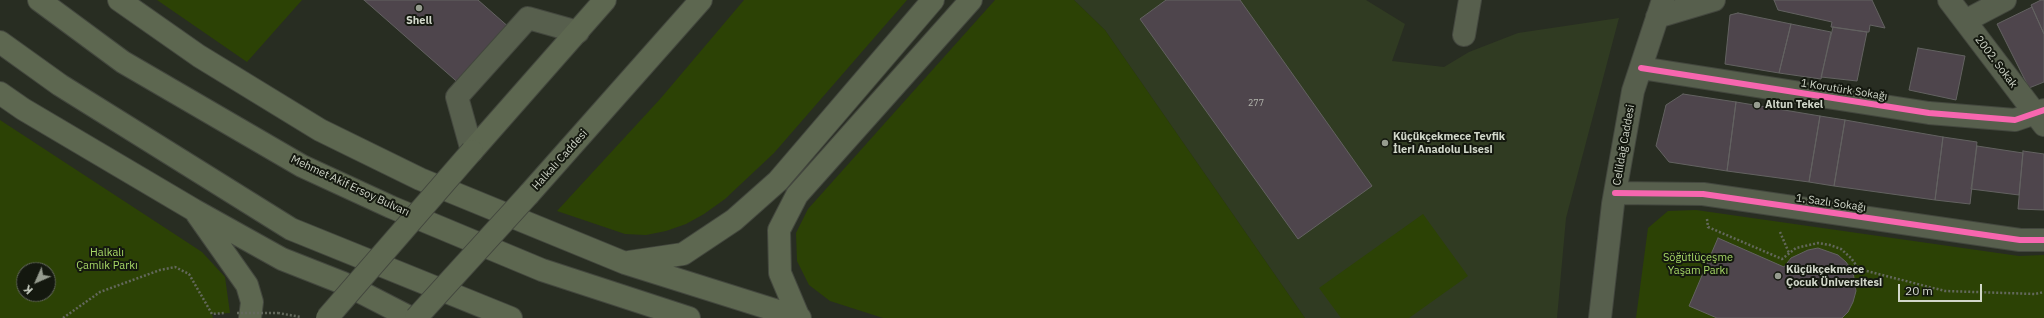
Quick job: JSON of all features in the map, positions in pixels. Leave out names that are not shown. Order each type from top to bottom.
[{"type":"main road","name":"Mehmet Akif Ersoy Bulvarı","points":[[39,0],[123,62],[302,166],[391,207],[542,270],[689,318]]},
{"type":"main road","points":[[119,0],[199,56],[320,130],[420,179],[625,263],[799,318]]},
{"type":"main road","points":[[327,318],[605,0]]},
{"type":"main road","name":"Halkalı Caddesi","points":[[416,318],[529,194],[701,0]]},
{"type":"main road","points":[[625,263],[683,254],[734,220],[778,181],[933,0]]},
{"type":"main road","points":[[799,318],[780,273],[779,230],[797,195],[971,0]]},
{"type":"main road","points":[[0,42],[60,85],[291,229],[511,318]]},
{"type":"main road","points":[[0,93],[23,109],[194,210],[282,259],[343,283],[411,318]]},
{"type":"main road","points":[[194,210],[247,285],[252,302],[244,315]]},
{"type":"street","points":[[1464,35],[1470,0]]},
{"type":"street","points":[[1660,9],[1714,0]]},
{"type":"street","name":"2002. Sokak","points":[[1949,0],[2041,116]]},
{"type":"street","points":[[1965,21],[2005,0]]},
{"type":"street","name":"Celildağ Caddesi","points":[[1600,318],[1615,193],[1634,91],[1660,9]]},
{"type":"street","points":[[472,151],[457,97],[528,18],[578,32]]},
{"type":"street","name":"1 Korutürk Sokağı","points":[[1641,68],[1929,113],[2015,120],[2041,116]]},
{"type":"street","name":"1. Sazlı Sokağı","points":[[1615,193],[1703,194],[2020,240],[2044,240]]},
{"type":"path","points":[[1703,194],[1708,227],[1782,259],[1796,248],[1807,244],[1824,244],[1841,249],[1851,258],[1859,269],[1945,291],[2035,294],[2044,292]]},
{"type":"path","points":[[63,318],[100,292],[160,270],[175,267],[189,274],[212,314]]},
{"type":"path","points":[[244,315],[278,313],[300,317],[304,313]]},
{"type":"shaded area","name":"Küçükçekmece Tevfik İleri Anadolu Lisesi","points":[[1074,0],[1366,0],[1405,24],[1392,61],[1444,67],[1469,52],[1518,33],[1619,18],[1566,218],[1557,318],[1305,318],[1105,30]]},
{"type":"green space","points":[[157,0],[302,0],[247,62]]},
{"type":"green space","points":[[744,0],[907,0],[774,153],[725,199],[704,214],[686,224],[666,231],[646,235],[625,234],[557,211],[661,98]]},
{"type":"green space","points":[[995,0],[1074,0],[1105,30],[1305,318],[883,318],[830,301],[809,285],[797,261],[796,233],[808,209]]},
{"type":"green space","name":"Halkalı Çamlık Parkı","points":[[0,120],[202,252],[225,277],[230,313],[212,314],[213,318],[0,318]]},
{"type":"green space","name":"Söğütlüçeşme Yaşam Parkı","points":[[1696,210],[2019,256],[2044,255],[2044,318],[1636,318],[1648,228],[1668,211]]},
{"type":"green space","points":[[1423,214],[1468,276],[1409,318],[1341,318],[1319,288]]},
{"type":"building","points":[[364,0],[478,0],[511,29],[462,86]]},
{"type":"building","points":[[1166,0],[1240,0],[1372,186],[1298,239],[1140,19]]},
{"type":"building","points":[[1774,0],[1872,0],[1885,28],[1870,25],[1869,32],[1867,32],[1831,27],[1832,22],[1778,10]]},
{"type":"building","points":[[2044,0],[2044,34],[2031,5]]},
{"type":"building","points":[[2032,7],[2044,34],[2044,82],[2029,88],[1997,24]]},
{"type":"building","points":[[1738,13],[1791,24],[1779,73],[1725,64],[1730,15]]},
{"type":"building","points":[[1791,24],[1831,32],[1821,79],[1779,73]]},
{"type":"building","points":[[1833,27],[1867,32],[1857,81],[1821,77]]},
{"type":"building","points":[[1918,48],[1965,56],[1956,100],[1909,90]]},
{"type":"building","points":[[1683,94],[1736,102],[1727,171],[1669,162],[1656,146],[1666,105]]},
{"type":"building","points":[[1736,102],[1820,116],[1809,182],[1727,171]]},
{"type":"building","points":[[1820,116],[1845,120],[1834,186],[1809,182]]},
{"type":"building","points":[[1845,120],[1943,137],[1935,200],[1834,186]]},
{"type":"building","points":[[1943,137],[1977,142],[1970,204],[1935,200]]},
{"type":"building","points":[[1977,146],[2023,153],[2019,195],[1971,189]]},
{"type":"building","points":[[2023,151],[2044,154],[2044,210],[2018,209]]},
{"type":"building","name":"Küçükçekmece Çocuk Üniversitesi","points":[[1718,238],[1784,267],[1791,258],[1808,250],[1818,248],[1838,255],[1846,262],[1853,272],[1856,291],[1848,312],[1842,318],[1717,318],[1689,306]]},
{"type":"cycle path","points":[[1641,68],[1929,113],[2015,120],[2044,110]]},
{"type":"cycle path","points":[[1615,193],[1703,194],[2020,240],[2044,240]]},
{"type":"place","name":"Shell","points":[[419,8]]},
{"type":"place","name":"Altun Tekel","points":[[1757,105]]},
{"type":"place","name":"Küçükçekmece Tevfik İleri Anadolu Lisesi","points":[[1385,143]]},
{"type":"place","name":"Küçükçekmece Çocuk Üniversitesi","points":[[1778,276]]}]
